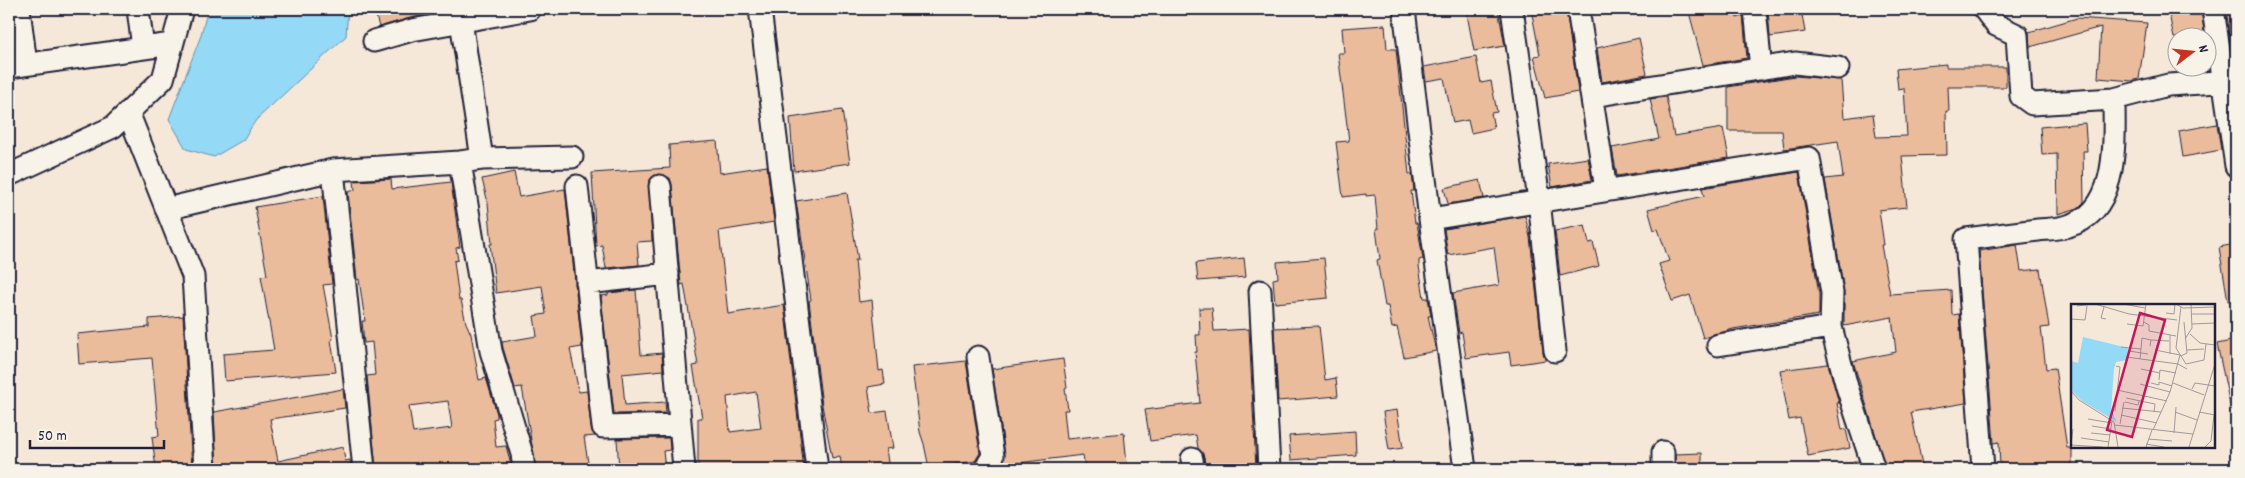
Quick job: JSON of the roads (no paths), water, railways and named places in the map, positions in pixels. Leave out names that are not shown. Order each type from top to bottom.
[{"type":"street","points":[[19,9],[18,66],[172,44]]},
{"type":"street","points":[[138,9],[143,48]]},
{"type":"street","points":[[9,174],[113,127],[163,79],[182,9]]},
{"type":"street","points":[[374,41],[412,30],[530,9]]},
{"type":"street","points":[[760,9],[817,469]]},
{"type":"street","points":[[1404,9],[1430,219],[1465,469]]},
{"type":"street","points":[[1512,9],[1539,200],[1555,351]]},
{"type":"street","points":[[1578,9],[1593,96],[1606,190]]},
{"type":"street","points":[[1755,9],[1761,69]]},
{"type":"street","points":[[1984,9],[1996,25],[2016,35],[2022,96],[2032,104],[2114,99],[2168,85],[2231,82]]},
{"type":"street","points":[[2213,9],[2231,82],[2236,166]]},
{"type":"street","points":[[461,21],[482,159]]},
{"type":"street","points":[[1593,96],[1795,63],[1838,68]]},
{"type":"street","points":[[1983,469],[1966,239],[2069,226],[2085,218],[2097,206],[2110,175],[2114,136],[2114,99]]},
{"type":"street","points":[[128,112],[193,276],[205,469]]},
{"type":"street","points":[[166,210],[333,170],[482,159],[572,157]]},
{"type":"street","points":[[1430,219],[1809,158],[1832,293],[1831,327],[1847,386],[1874,469]]},
{"type":"street","points":[[460,162],[491,351],[522,454],[524,469]]},
{"type":"street","points":[[333,170],[364,469]]},
{"type":"street","points":[[577,186],[603,427],[680,425]]},
{"type":"street","points":[[660,186],[684,469]]},
{"type":"street","points":[[588,283],[668,274]]},
{"type":"street","points":[[1260,291],[1269,469]]},
{"type":"street","points":[[1718,344],[1831,327]]},
{"type":"street","points":[[978,357],[993,456],[985,469]]},
{"type":"water","points":[[208,9],[348,9],[346,36],[256,120],[243,140],[214,157],[186,149],[169,119],[200,38]]}]
